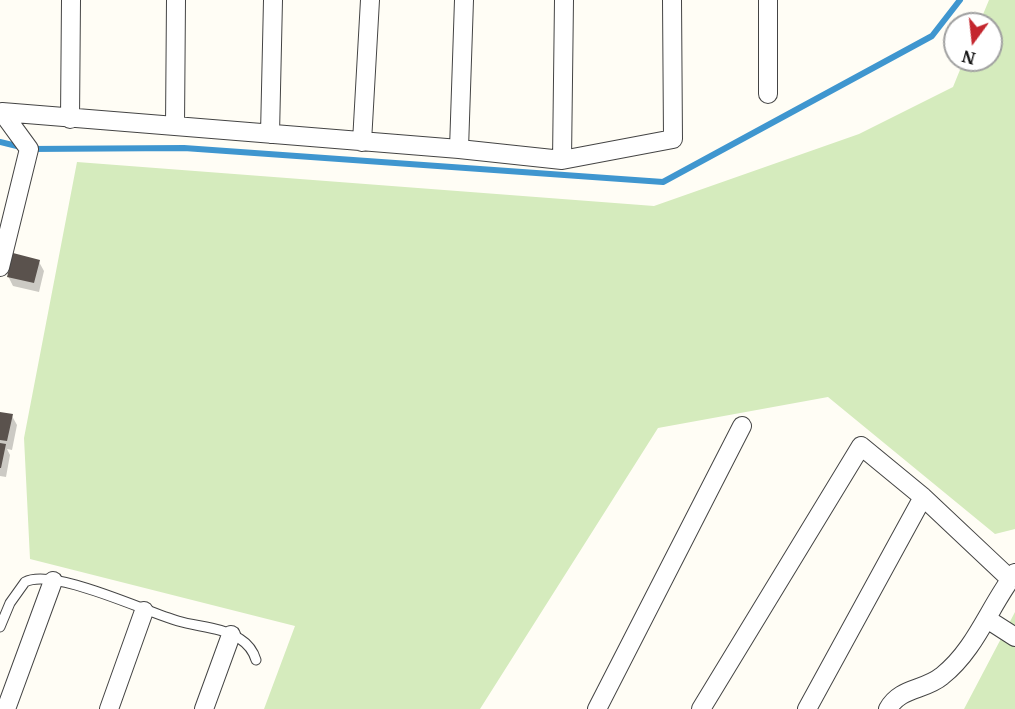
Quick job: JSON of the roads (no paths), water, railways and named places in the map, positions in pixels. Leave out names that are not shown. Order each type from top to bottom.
[{"type":"street","points":[[69,119],[71,0]]},
{"type":"street","points":[[175,126],[176,0]]},
{"type":"street","points":[[270,134],[273,0]]},
{"type":"street","points":[[362,142],[370,0]]},
{"type":"street","points":[[459,149],[464,0]]},
{"type":"street","points":[[562,160],[564,0]]},
{"type":"street","points":[[1,112],[459,149],[562,160],[673,139],[672,0]]},
{"type":"street","points":[[768,0],[768,94]]},
{"type":"street","points":[[0,267],[7,208],[29,149],[1,112]]},
{"type":"street","points":[[597,709],[742,426]]},
{"type":"street","points":[[701,709],[861,446],[1013,576],[969,650],[941,678],[899,695],[888,709]]},
{"type":"street","points":[[807,709],[922,497]]},
{"type":"street","points":[[6,709],[53,581]]},
{"type":"street","points":[[109,709],[144,611]]},
{"type":"street","points":[[987,619],[1015,637]]},
{"type":"street","points":[[204,709],[231,635]]},
{"type":"lane","points":[[0,627],[10,603],[25,582],[44,578],[117,597],[144,611],[231,635],[252,649],[256,660]]},
{"type":"waterway","points":[[0,142],[29,149],[184,148],[663,182],[932,36],[960,0]]}]
